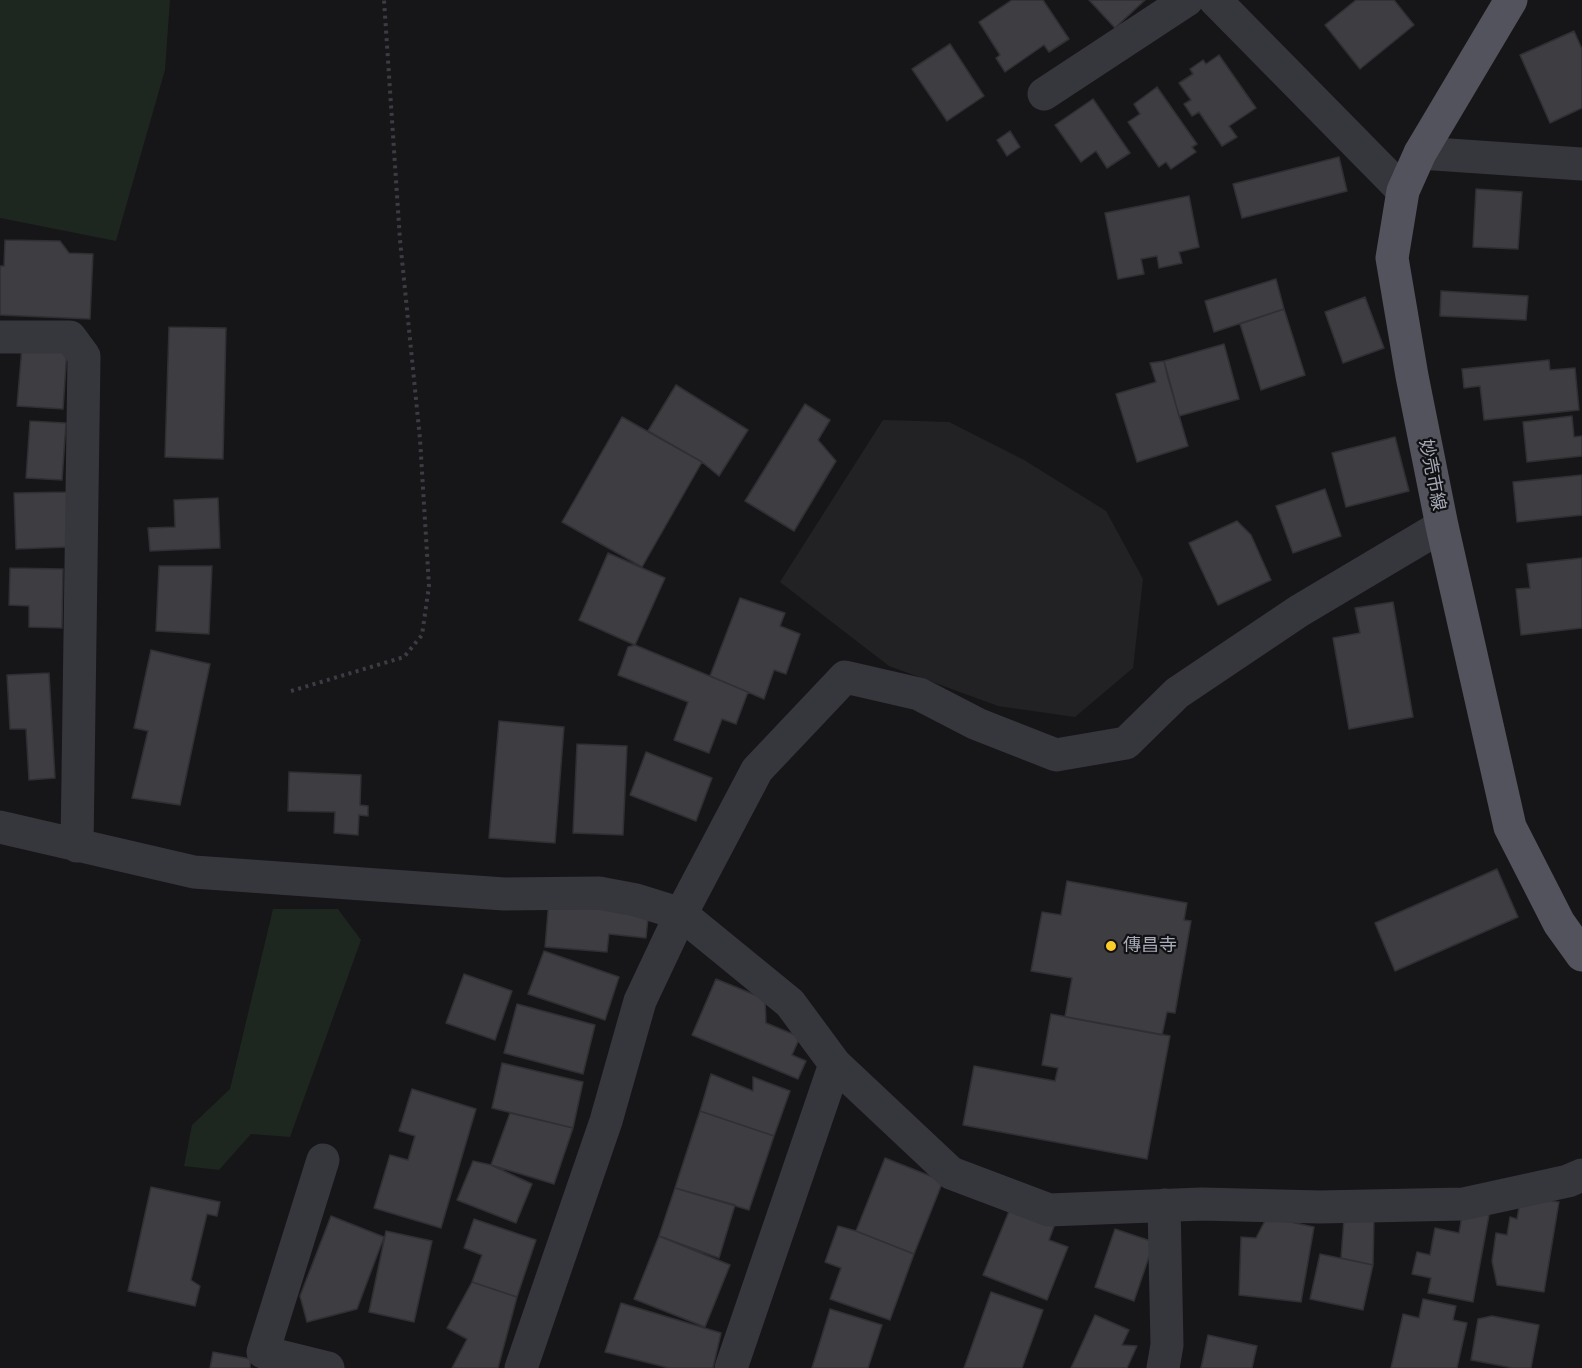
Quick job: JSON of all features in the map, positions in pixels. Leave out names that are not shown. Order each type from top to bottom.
[{"type":"main road","name":"妙売市線","points":[[1511,0],[1420,153],[1404,191],[1392,258],[1412,376],[1442,526],[1510,827],[1559,923],[1582,955]]},
{"type":"street","points":[[1044,94],[1188,0]]},
{"type":"street","points":[[1215,0],[1404,191]]},
{"type":"street","points":[[1420,153],[1582,164]]},
{"type":"street","points":[[0,337],[70,337],[84,356],[77,846]]},
{"type":"street","points":[[521,1368],[606,1121],[640,1000],[681,914],[757,770],[845,677],[919,694],[977,724],[1056,755],[1126,743],[1177,693],[1299,611],[1442,526]]},
{"type":"street","points":[[0,827],[194,872],[504,894],[599,893],[636,900],[681,914],[790,1003],[835,1065],[951,1173],[1049,1210],[1202,1204],[1320,1207],[1463,1204],[1582,1175]]},
{"type":"street","points":[[731,1368],[835,1065]]},
{"type":"street","points":[[323,1160],[263,1352],[328,1368]]},
{"type":"street","points":[[1163,1368],[1167,1346],[1164,1205]]},
{"type":"path","points":[[291,691],[404,657],[422,634],[429,586],[420,439],[400,240],[384,0]]},
{"type":"shaded area","points":[[0,0],[170,0],[165,70],[116,241],[0,218]]},
{"type":"shaded area","points":[[883,420],[949,422],[1024,460],[1106,511],[1143,579],[1133,668],[1075,717],[998,706],[889,666],[780,582]]},
{"type":"shaded area","points":[[273,909],[338,909],[361,940],[290,1137],[251,1134],[219,1170],[184,1166],[192,1125],[230,1089]]},
{"type":"building","points":[[1012,0],[1043,0],[1069,39],[1049,52],[1044,45],[1005,72],[996,58],[1000,55],[979,22]]},
{"type":"building","points":[[1089,0],[1145,0],[1115,28]]},
{"type":"building","points":[[1356,0],[1394,0],[1414,25],[1360,69],[1325,25]]},
{"type":"building","points":[[1574,31],[1582,49],[1582,108],[1550,123],[1520,55]]},
{"type":"building","points":[[950,44],[984,96],[947,121],[912,69]]},
{"type":"building","points":[[1219,55],[1256,108],[1229,126],[1237,137],[1222,146],[1199,112],[1192,116],[1184,104],[1191,100],[1179,83],[1193,74],[1190,69],[1203,60],[1206,64]]},
{"type":"building","points":[[1157,87],[1197,144],[1192,147],[1196,152],[1171,169],[1166,162],[1159,167],[1128,122],[1140,114],[1134,104]]},
{"type":"building","points":[[1093,99],[1130,153],[1107,168],[1096,151],[1081,162],[1055,125]]},
{"type":"building","points":[[1010,131],[1020,147],[1007,156],[997,140]]},
{"type":"building","points":[[1339,157],[1347,191],[1242,218],[1233,184]]},
{"type":"building","points":[[1476,189],[1522,192],[1518,249],[1473,247]]},
{"type":"building","points":[[1189,196],[1199,247],[1179,252],[1182,263],[1159,268],[1157,256],[1141,259],[1144,274],[1118,279],[1105,213]]},
{"type":"building","points":[[5,240],[60,241],[69,253],[93,254],[90,319],[0,315],[0,266],[4,266]]},
{"type":"building","points":[[1276,279],[1284,309],[1214,332],[1205,301]]},
{"type":"building","points":[[1441,291],[1528,296],[1526,320],[1440,316]]},
{"type":"building","points":[[1365,297],[1384,348],[1343,363],[1325,312]]},
{"type":"building","points":[[1284,309],[1305,375],[1261,390],[1240,324]]},
{"type":"building","points":[[169,327],[226,328],[223,459],[165,457]]},
{"type":"building","points":[[1224,344],[1239,399],[1179,416],[1164,361]]},
{"type":"building","points":[[22,347],[67,350],[63,409],[17,406]]},
{"type":"building","points":[[1549,360],[1550,370],[1575,368],[1579,410],[1484,420],[1480,386],[1464,388],[1462,369]]},
{"type":"building","points":[[1164,361],[1188,446],[1137,462],[1116,394],[1156,382],[1150,363]]},
{"type":"building","points":[[676,385],[748,430],[719,476],[702,462],[648,431]]},
{"type":"building","points":[[805,404],[830,420],[818,440],[836,461],[794,531],[745,501]]},
{"type":"building","points":[[1572,416],[1574,437],[1582,436],[1582,456],[1527,462],[1523,422]]},
{"type":"building","points":[[622,417],[702,462],[642,567],[562,522]]},
{"type":"building","points":[[30,421],[66,423],[62,480],[26,478]]},
{"type":"building","points":[[1395,437],[1409,491],[1346,507],[1332,453]]},
{"type":"building","points":[[1582,475],[1582,515],[1517,522],[1513,482]]},
{"type":"building","points":[[1325,489],[1341,536],[1293,553],[1276,506]]},
{"type":"building","points":[[67,492],[69,547],[16,549],[14,493]]},
{"type":"building","points":[[218,498],[220,548],[150,551],[148,528],[175,527],[174,500]]},
{"type":"building","points":[[1237,521],[1251,535],[1271,580],[1218,605],[1189,543]]},
{"type":"building","points":[[608,553],[665,578],[635,645],[579,620]]},
{"type":"building","points":[[1582,558],[1582,628],[1521,635],[1516,589],[1530,588],[1527,564]]},
{"type":"building","points":[[159,566],[212,566],[209,634],[156,631]]},
{"type":"building","points":[[10,568],[63,569],[62,628],[29,627],[29,606],[9,605]]},
{"type":"building","points":[[740,598],[785,613],[780,626],[800,634],[786,674],[774,670],[764,699],[710,676]]},
{"type":"building","points":[[1393,602],[1413,717],[1349,729],[1333,638],[1360,633],[1355,608]]},
{"type":"building","points":[[635,645],[748,692],[736,724],[722,719],[709,753],[674,740],[688,702],[618,675],[628,647]]},
{"type":"building","points":[[151,650],[210,664],[180,805],[132,798],[148,731],[134,728]]},
{"type":"building","points":[[49,673],[55,778],[29,780],[26,729],[10,729],[7,675]]},
{"type":"building","points":[[499,721],[564,727],[555,843],[489,838]]},
{"type":"building","points":[[577,744],[627,746],[623,835],[573,833]]},
{"type":"building","points":[[646,752],[712,778],[696,821],[630,795]]},
{"type":"building","points":[[289,772],[361,775],[360,805],[368,806],[368,816],[359,815],[358,835],[334,833],[335,812],[288,811]]},
{"type":"building","points":[[1497,869],[1518,917],[1395,971],[1375,923]]},
{"type":"building","name":"傳昌寺","points":[[1067,881],[1187,903],[1184,920],[1191,921],[1175,1013],[1167,1012],[1162,1035],[1065,1017],[1072,978],[1031,971],[1042,912],[1061,915]]},
{"type":"building","points":[[549,899],[649,908],[646,938],[609,934],[607,952],[545,947]]},
{"type":"building","points":[[544,951],[619,977],[605,1020],[528,994]]},
{"type":"building","points":[[464,974],[512,991],[495,1040],[446,1023]]},
{"type":"building","points":[[716,979],[765,999],[766,1023],[800,1037],[792,1055],[806,1061],[798,1079],[692,1035]]},
{"type":"building","points":[[517,1004],[595,1025],[583,1074],[504,1053]]},
{"type":"building","points":[[1051,1014],[1170,1036],[1147,1159],[963,1125],[974,1066],[1055,1081],[1058,1068],[1042,1065]]},
{"type":"building","points":[[502,1063],[583,1082],[573,1128],[492,1108]]},
{"type":"building","points":[[711,1074],[753,1091],[753,1077],[790,1091],[774,1136],[700,1111]]},
{"type":"building","points":[[412,1089],[476,1109],[441,1228],[374,1208],[390,1155],[408,1160],[415,1136],[399,1131]]},
{"type":"building","points":[[700,1111],[774,1136],[749,1210],[675,1188]]},
{"type":"building","points":[[510,1113],[573,1128],[554,1184],[491,1165]]},
{"type":"building","points":[[885,1158],[943,1181],[914,1254],[856,1231]]},
{"type":"building","points":[[473,1161],[491,1165],[532,1184],[516,1223],[457,1200]]},
{"type":"building","points":[[151,1187],[220,1202],[217,1216],[207,1214],[191,1280],[200,1286],[195,1306],[128,1291]]},
{"type":"building","points":[[675,1188],[735,1205],[719,1258],[659,1236]]},
{"type":"building","points":[[1521,1196],[1559,1202],[1544,1292],[1497,1285],[1492,1261],[1496,1233],[1507,1235],[1510,1217],[1517,1219]]},
{"type":"building","points":[[1012,1204],[1056,1221],[1049,1240],[1068,1247],[1047,1300],[983,1275]]},
{"type":"building","points":[[1463,1210],[1489,1215],[1473,1302],[1428,1293],[1431,1278],[1412,1274],[1417,1252],[1430,1255],[1435,1228],[1459,1233]]},
{"type":"building","points":[[331,1216],[384,1237],[357,1309],[307,1322],[300,1296]]},
{"type":"building","points":[[1267,1217],[1314,1227],[1301,1302],[1239,1295],[1241,1237],[1256,1238]]},
{"type":"building","points":[[474,1219],[536,1240],[517,1297],[472,1282],[482,1255],[464,1248]]},
{"type":"building","points":[[1344,1219],[1374,1219],[1373,1265],[1341,1258]]},
{"type":"building","points":[[838,1226],[914,1254],[890,1320],[830,1299],[841,1268],[825,1262]]},
{"type":"building","points":[[1115,1229],[1154,1242],[1134,1301],[1095,1287]]},
{"type":"building","points":[[386,1231],[432,1241],[414,1322],[369,1312]]},
{"type":"building","points":[[659,1236],[730,1265],[705,1327],[634,1299]]},
{"type":"building","points":[[1320,1254],[1373,1265],[1363,1310],[1310,1299]]},
{"type":"building","points":[[472,1282],[517,1297],[498,1368],[452,1368],[467,1339],[447,1328]]},
{"type":"building","points":[[991,1292],[1043,1310],[1022,1368],[964,1368]]},
{"type":"building","points":[[1423,1299],[1456,1306],[1453,1320],[1467,1323],[1457,1368],[1391,1368],[1403,1314],[1419,1318]]},
{"type":"building","points":[[621,1303],[721,1333],[713,1368],[669,1368],[605,1352]]},
{"type":"building","points":[[830,1309],[882,1325],[868,1368],[812,1368]]},
{"type":"building","points":[[1095,1315],[1129,1330],[1122,1345],[1137,1346],[1127,1368],[1071,1368]]},
{"type":"building","points":[[1492,1316],[1539,1325],[1531,1368],[1513,1368],[1471,1360],[1478,1319]]},
{"type":"building","points":[[1208,1335],[1257,1346],[1252,1368],[1201,1368]]},
{"type":"building","points":[[213,1352],[251,1359],[250,1368],[210,1368]]},
{"type":"place","name":"傳昌寺","points":[[1111,946]]}]
